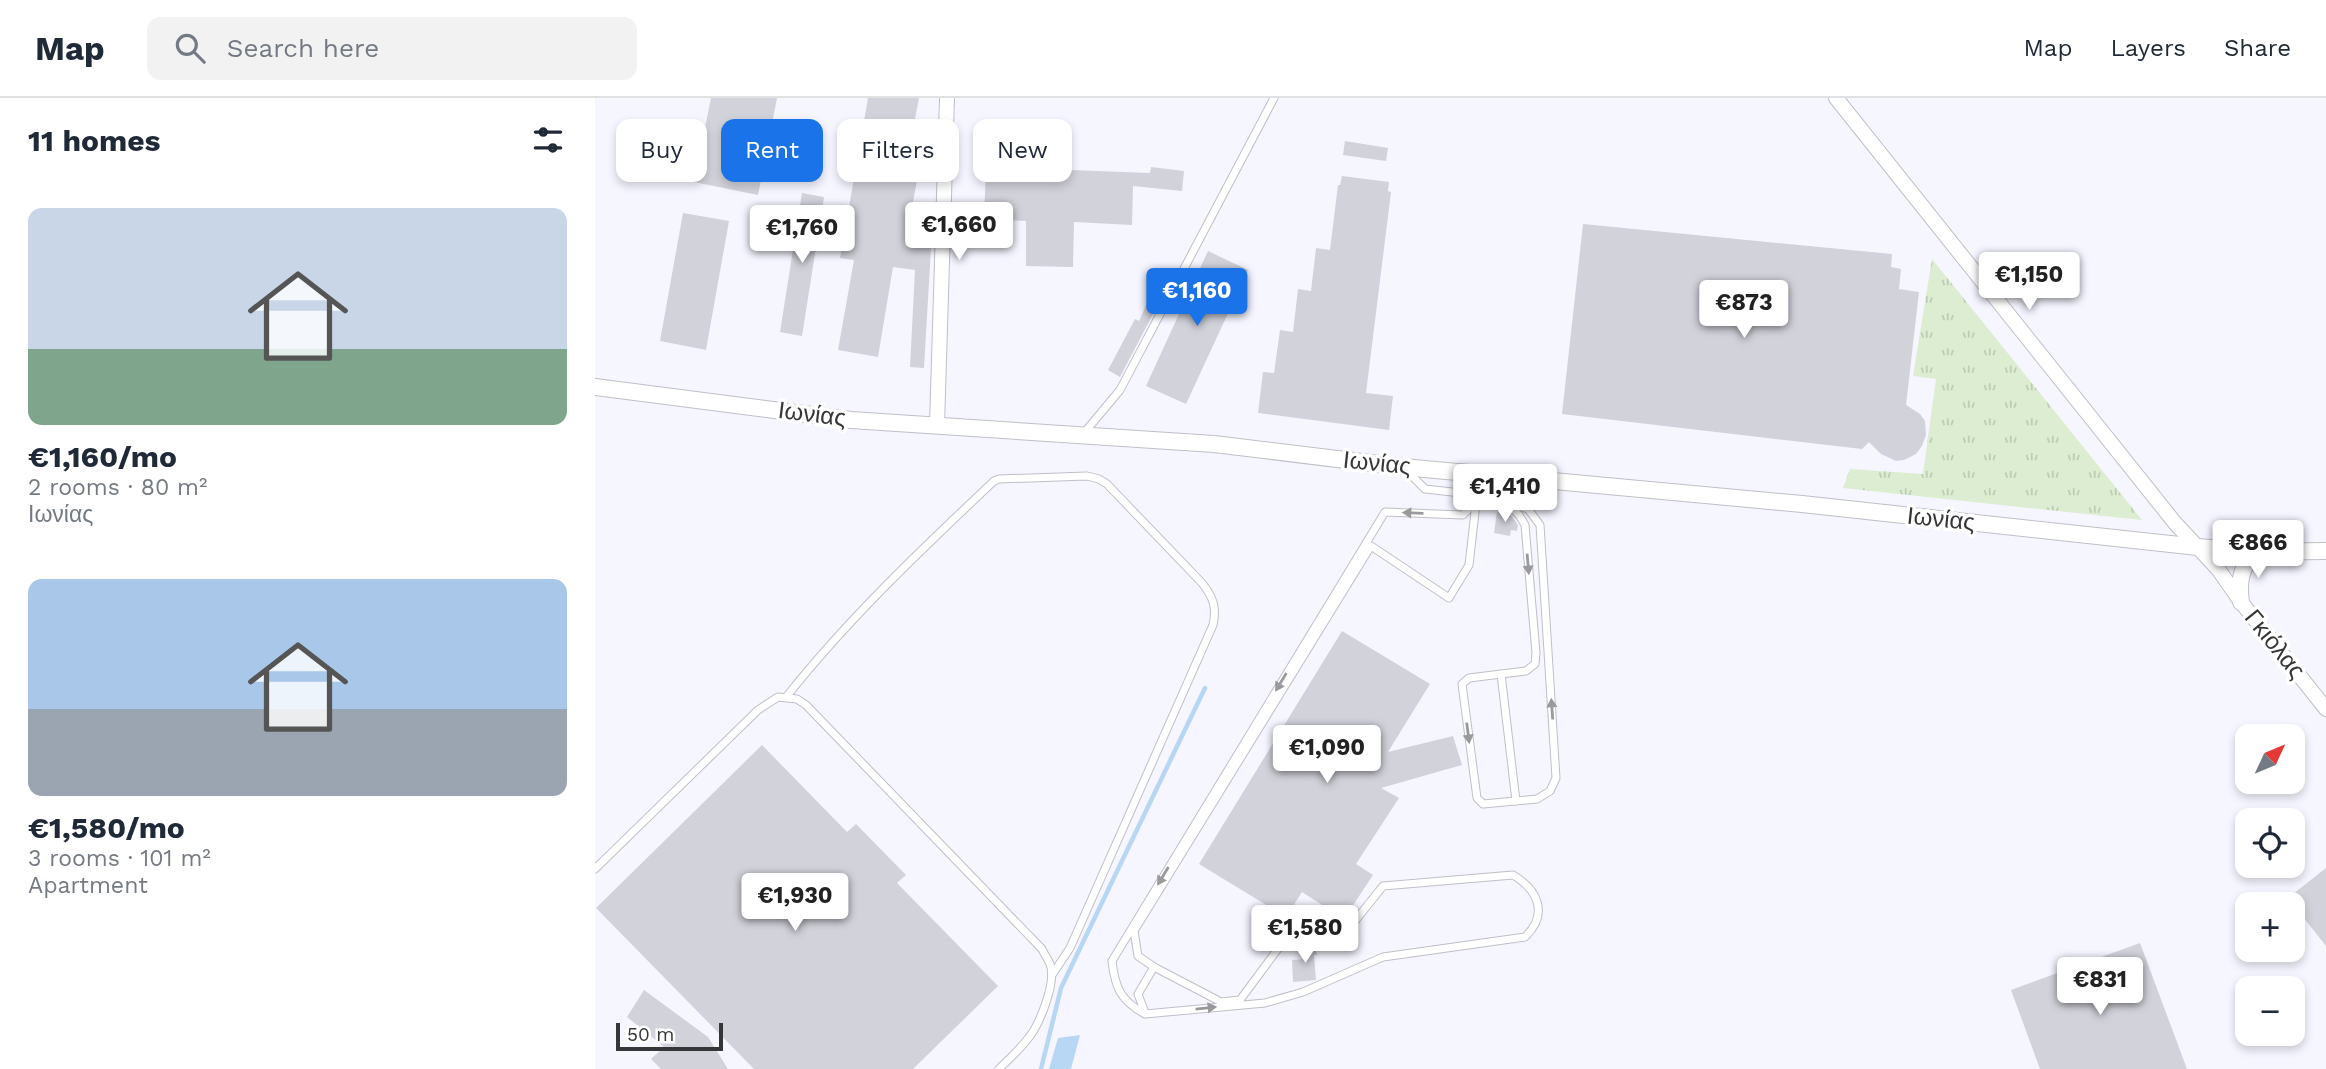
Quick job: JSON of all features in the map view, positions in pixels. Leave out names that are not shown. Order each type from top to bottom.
[{"type":"street","points":[[937,425],[947,98]]},
{"type":"street","name":"Γκιόλας","points":[[1836,98],[2166,512],[2218,569],[2326,709]]},
{"type":"street","name":"Ιωνίας","points":[[595,387],[851,420],[1214,444],[1403,467],[1815,505],[2198,547],[2255,551],[2326,551]]},
{"type":"street","points":[[2241,602],[2241,574],[2245,563],[2255,551]]},
{"type":"lane","points":[[1083,434],[1120,390],[1274,98]]},
{"type":"lane","points":[[1403,467],[1425,489],[1507,501],[1528,509],[1540,525],[1556,778],[1550,791],[1537,799],[1483,804],[1476,798],[1462,684],[1469,678],[1526,671],[1535,664],[1536,653],[1525,525],[1520,514],[1507,501]]},
{"type":"lane","points":[[786,696],[826,649],[950,522],[999,479],[1087,476],[1099,479],[1107,484],[1202,583],[1214,602],[1216,613],[1213,625],[1070,948],[1052,975]]},
{"type":"lane","points":[[1507,501],[1537,478]]},
{"type":"lane","points":[[1476,498],[1469,565],[1449,598],[1371,546],[1134,931],[1138,956],[1221,1002],[1240,1000],[1283,942],[1304,930],[1336,929],[1355,921],[1384,886],[1513,875],[1524,881],[1536,896],[1539,915],[1535,927],[1525,937],[1383,957],[1303,992],[1265,1003],[1145,1014],[1131,1006],[1114,980],[1112,961],[1385,512],[1463,514],[1476,498]]},
{"type":"lane","points":[[1501,674],[1516,801]]},
{"type":"lane","points":[[595,869],[758,710],[778,697],[797,699],[806,705],[1042,949],[1051,964],[1052,975],[1046,1004],[1028,1040],[999,1069]]},
{"type":"lane","points":[[1145,1014],[1138,994],[1154,967]]},
{"type":"green space","points":[[1932,259],[2142,520],[1843,488],[1850,469],[1923,474],[1936,379],[1913,376]]},
{"type":"water","points":[[1080,1035],[1071,1069],[1049,1069],[1058,1038]]},
{"type":"building","points":[[711,98],[777,98],[773,119],[721,119],[721,182],[761,182],[758,195],[694,182],[707,182],[707,119]]},
{"type":"building","points":[[868,98],[919,98],[915,119],[864,119]]},
{"type":"building","points":[[1345,141],[1388,148],[1386,161],[1343,155]]},
{"type":"building","points":[[1151,167],[1184,171],[1182,191],[1133,186],[1132,225],[1074,222],[1073,267],[1026,266],[1026,221],[984,219],[985,182],[1072,182],[1072,170],[1150,173]]},
{"type":"building","points":[[1342,176],[1389,182],[1388,191],[1391,192],[1366,393],[1393,396],[1389,430],[1258,413],[1263,372],[1274,373],[1280,330],[1293,332],[1298,289],[1311,291],[1316,248],[1330,250],[1338,185]]},
{"type":"building","points":[[853,182],[917,182],[905,246],[931,248],[924,368],[910,367],[915,270],[893,267],[878,357],[838,350],[854,260],[840,258]]},
{"type":"building","points":[[802,193],[824,197],[802,336],[780,332]]},
{"type":"building","points":[[683,213],[729,221],[706,350],[660,341]]},
{"type":"building","points":[[1583,224],[1892,254],[1891,267],[1901,269],[1899,289],[1919,292],[1906,405],[1920,414],[1925,421],[1926,435],[1922,446],[1916,454],[1896,461],[1881,454],[1869,442],[1862,449],[1562,414]]},
{"type":"building","points":[[1208,251],[1248,270],[1186,404],[1146,386]]},
{"type":"building","points":[[1154,288],[1164,293],[1120,377],[1108,370],[1135,319],[1139,321]]},
{"type":"building","points":[[1497,512],[1510,514],[1518,525],[1517,531],[1511,530],[1510,536],[1494,533]]},
{"type":"building","points":[[1342,631],[1430,684],[1388,752],[1453,736],[1462,765],[1381,788],[1399,798],[1356,864],[1373,875],[1344,919],[1302,892],[1286,917],[1199,864]]},
{"type":"building","points":[[762,745],[847,832],[856,824],[906,875],[897,883],[998,986],[913,1069],[754,1069],[596,908]]},
{"type":"building","points":[[2326,868],[2326,946],[2305,919],[2305,892],[2296,892]]},
{"type":"building","points":[[1315,943],[1316,980],[1293,982],[1292,960],[1304,959],[1302,945]]},
{"type":"building","points":[[2140,943],[2187,1069],[2040,1069],[2011,990]]},
{"type":"building","points":[[644,990],[708,1037],[728,1069],[661,1069],[651,1059],[664,1047],[627,1017]]},
{"type":"waterway","points":[[1041,1069],[1061,988],[1205,688]]}]
